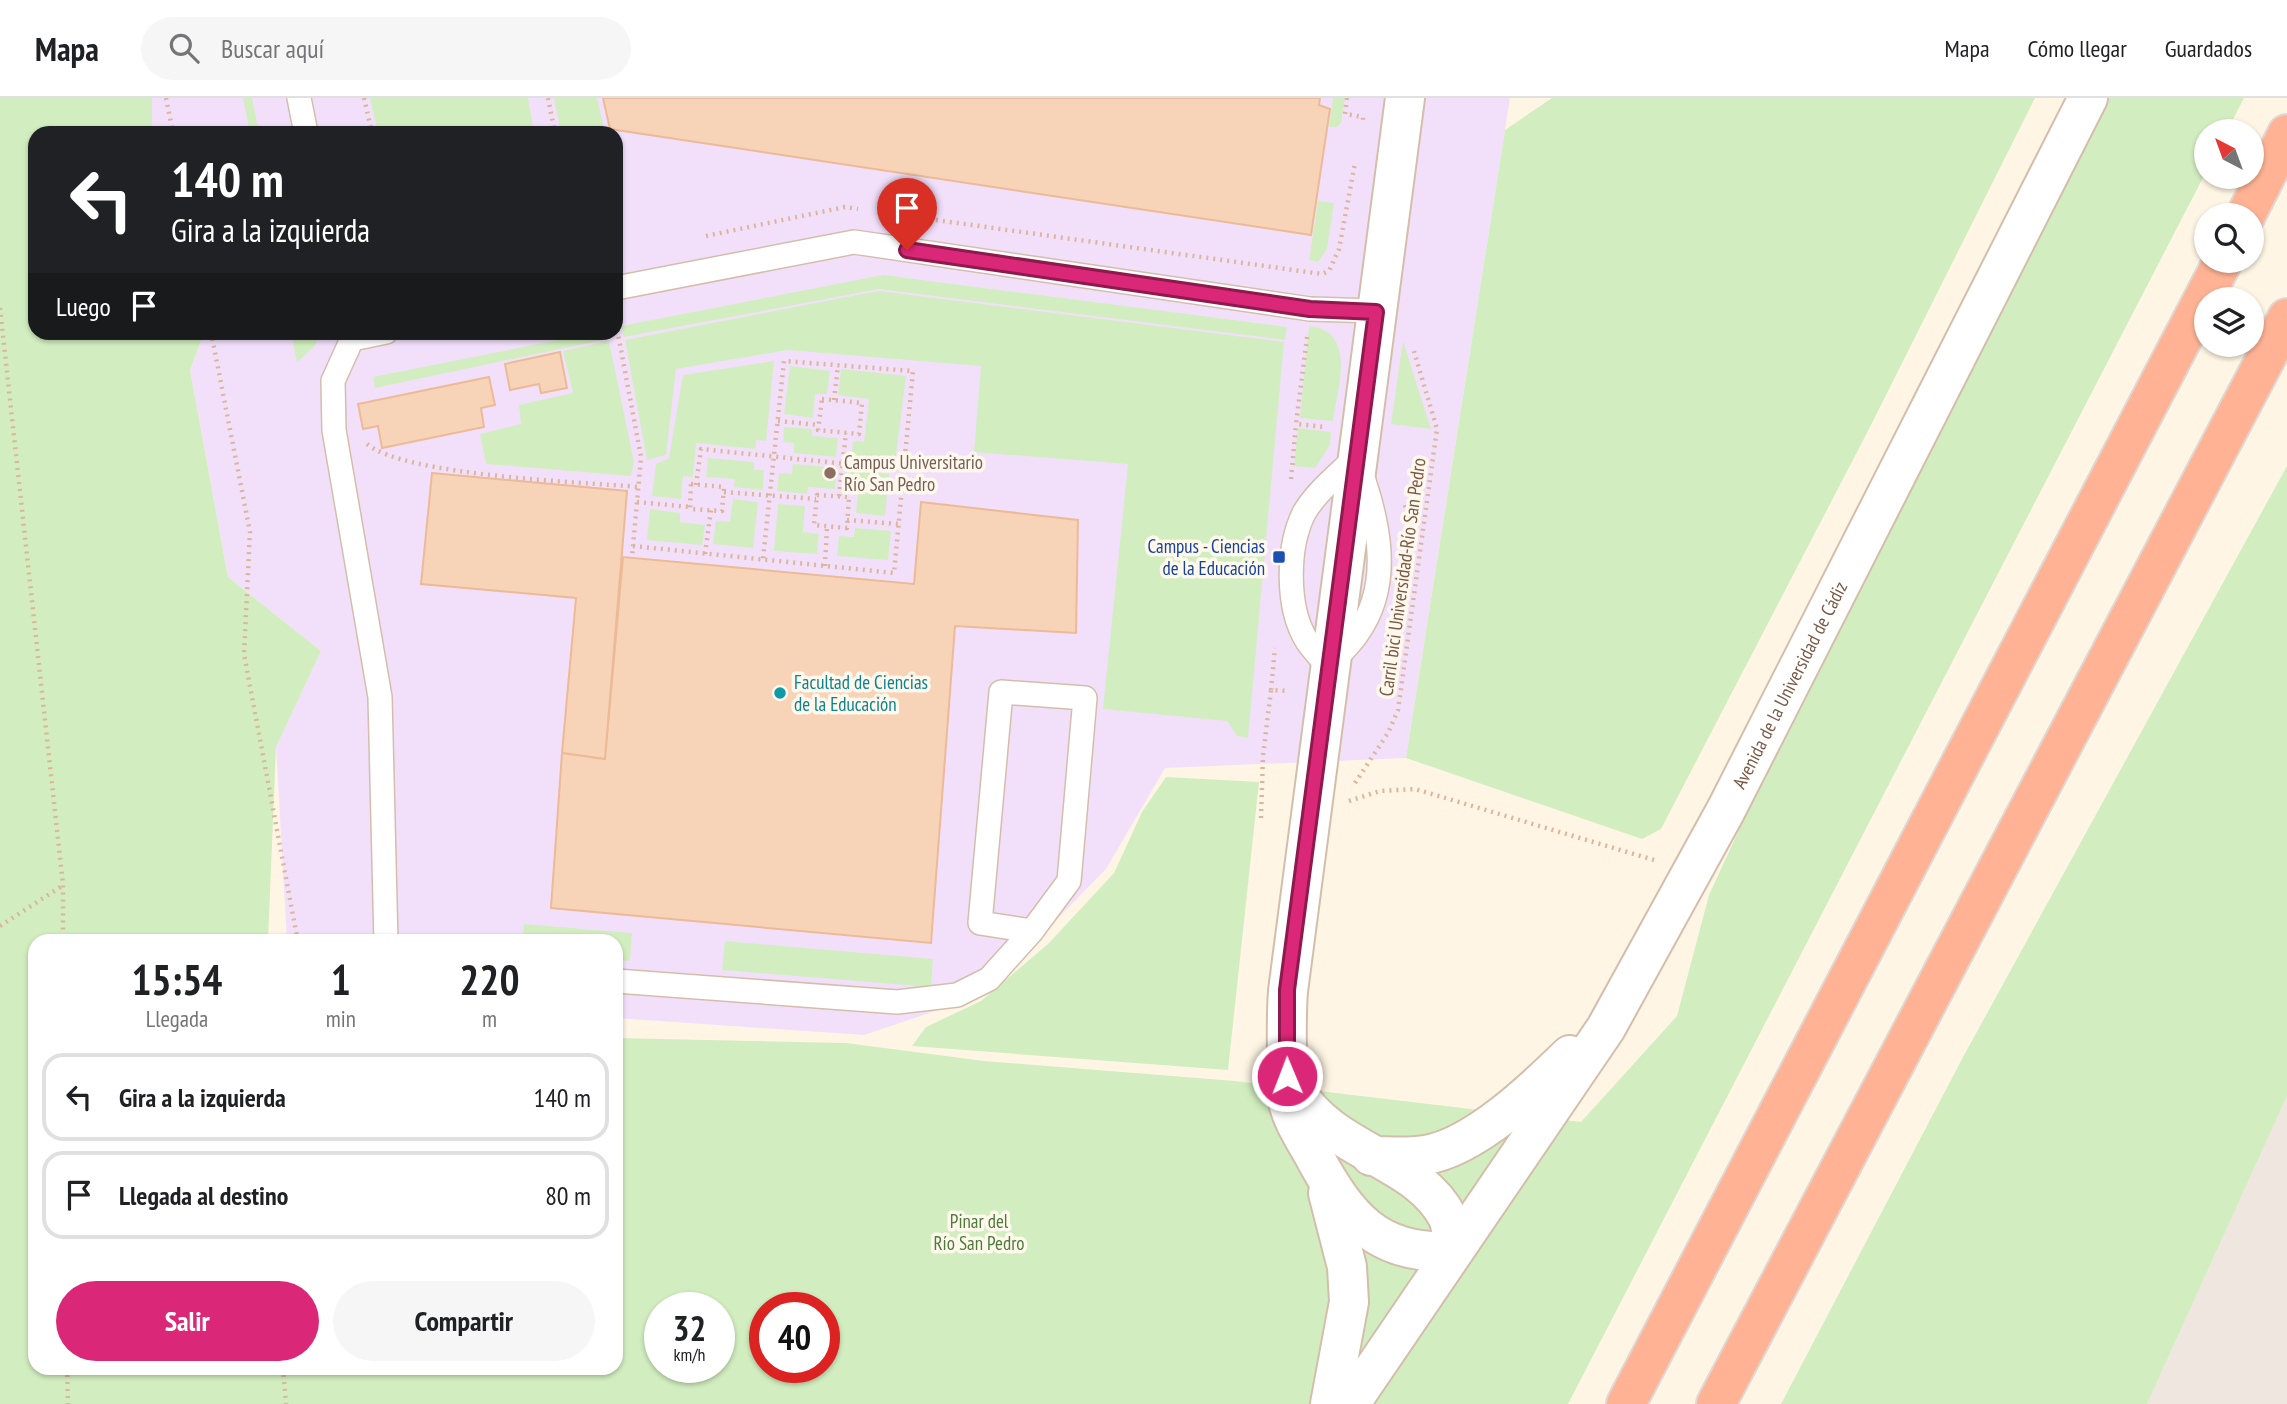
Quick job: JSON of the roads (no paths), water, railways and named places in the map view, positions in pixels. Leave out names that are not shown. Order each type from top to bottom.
[{"type":"highway","points":[[2252,203],[2287,134]]},
{"type":"highway","points":[[1626,1404],[2217,273]]},
{"type":"highway","points":[[1716,1404],[2287,318]]},
{"type":"street","points":[[1287,1076],[1301,1100],[1327,1126],[1371,1156],[1419,1182],[1449,1220],[1453,1251],[1416,1250],[1395,1245],[1367,1231],[1346,1211],[1320,1168],[1296,1125],[1286,1096],[1287,990],[1405,98]]},
{"type":"street","name":"Avenida de la Universidad de Cádiz","points":[[1350,1404],[1606,1028],[1689,877],[2088,98]]},
{"type":"street","points":[[1371,1156],[1426,1155],[1448,1148],[1482,1128],[1533,1090],[1577,1049],[1610,1010],[1649,951]]},
{"type":"street","points":[[1320,1168],[1347,1267],[1349,1302],[1329,1404]]},
{"type":"lane","points":[[299,98],[305,126]]},
{"type":"lane","points":[[623,287],[853,242],[1310,309],[1376,312]]},
{"type":"lane","points":[[349,340],[333,381],[334,430],[380,697],[386,934]]},
{"type":"lane","points":[[623,982],[897,1002],[957,995],[989,979],[1031,931],[1069,881],[1085,698],[1001,692],[980,923],[1031,931]]},
{"type":"place","name":"Campus Universitario Río San Pedro","points":[[830,473]]},
{"type":"place","name":"Campus - Ciencias de la Educación","points":[[1279,557]]},
{"type":"place","name":"Facultad de Ciencias de la Educación","points":[[780,693]]},
{"type":"park label","name":"Pinar del Río San Pedro","points":[[979,1232]]}]
